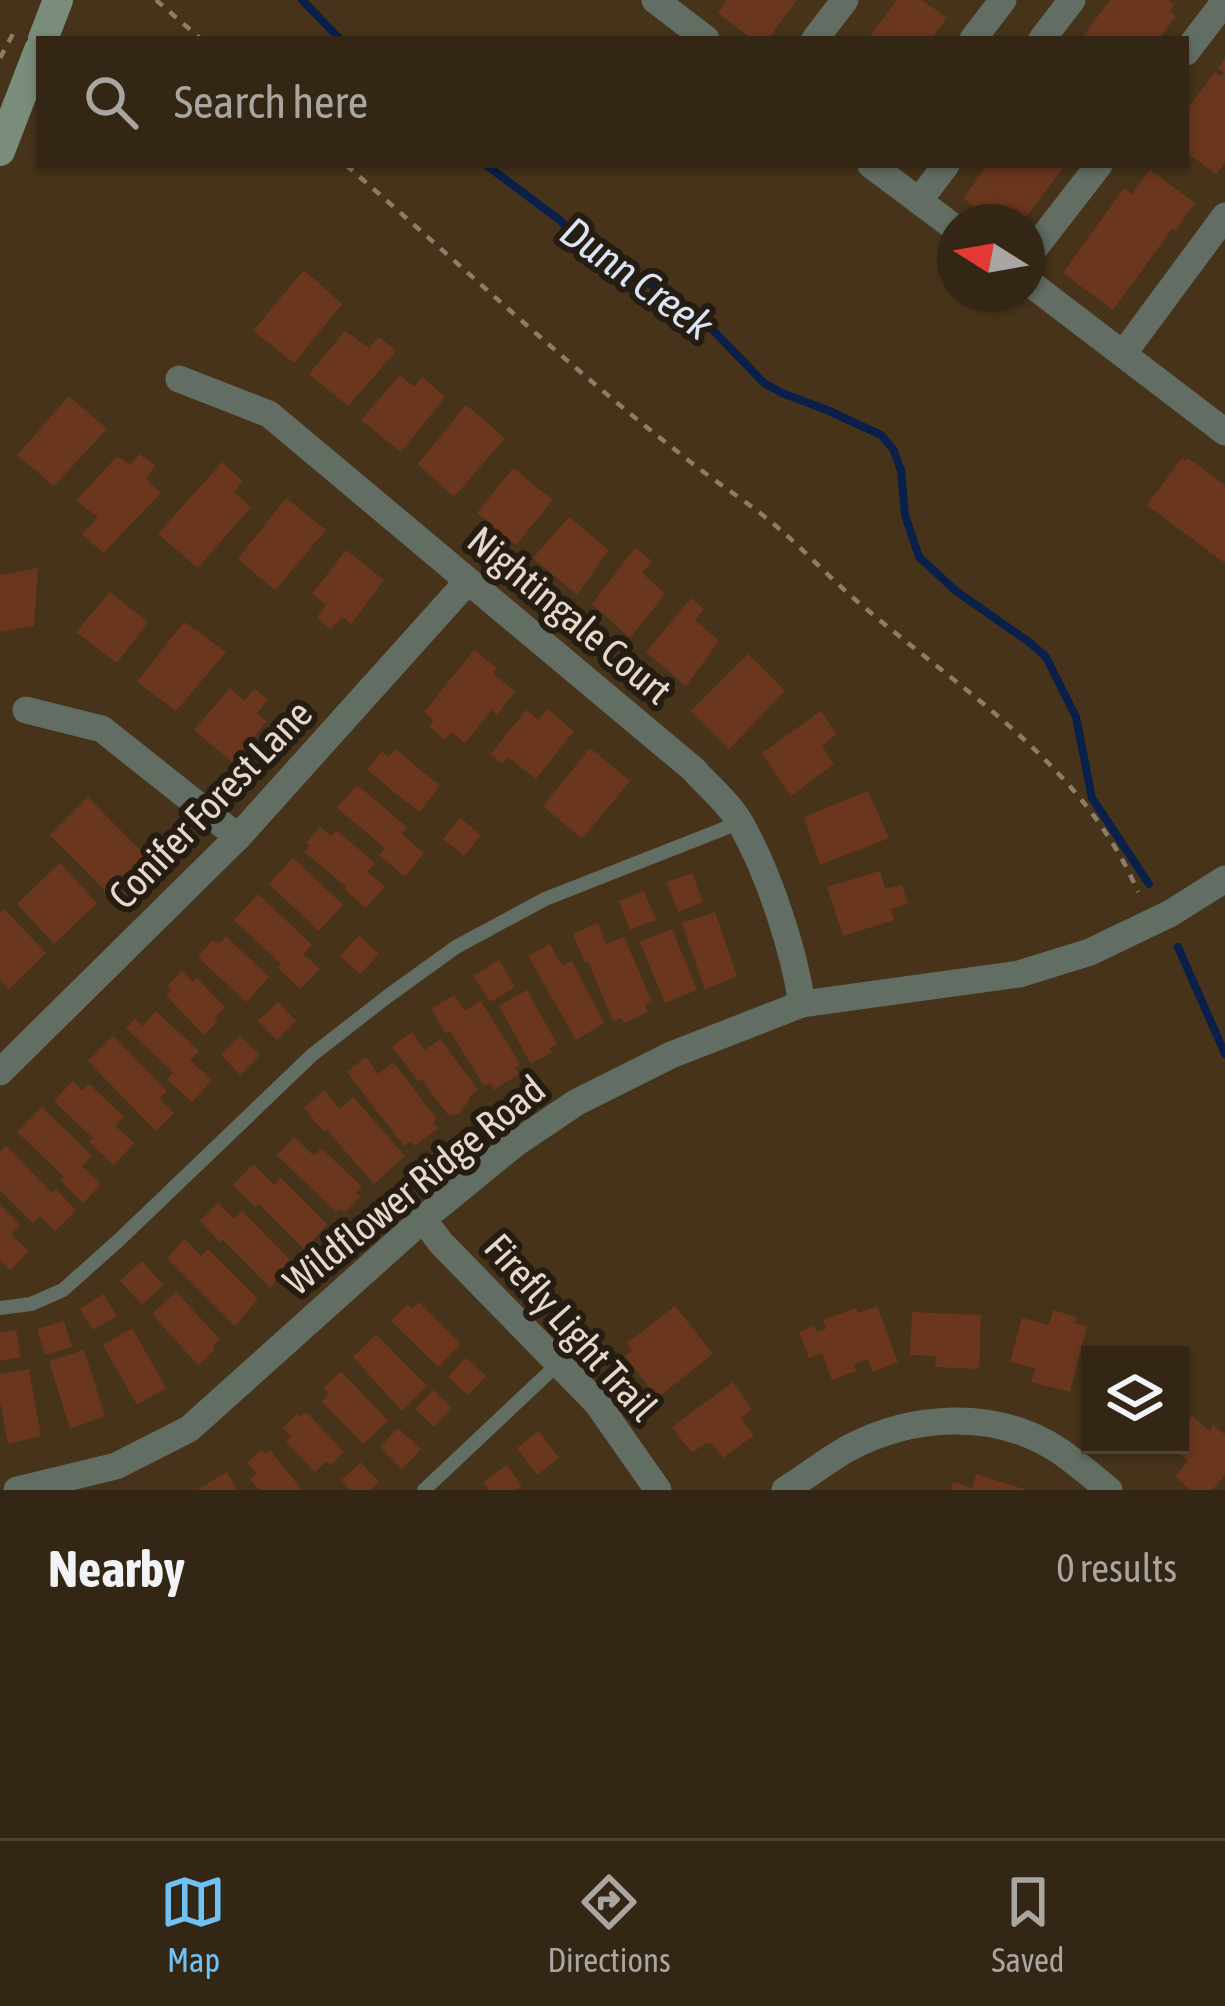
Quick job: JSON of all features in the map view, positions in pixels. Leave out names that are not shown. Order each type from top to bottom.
[{"type":"street","points":[[44,36],[58,0]]},
{"type":"street","points":[[817,36],[844,0]]},
{"type":"street","points":[[975,36],[1003,0]]},
{"type":"street","points":[[1044,36],[1072,0]]},
{"type":"street","points":[[670,4],[703,36]]},
{"type":"street","points":[[1189,48],[1221,4]]},
{"type":"street","points":[[0,151],[7,112],[36,56]]},
{"type":"street","points":[[877,168],[937,214]]},
{"type":"street","points":[[919,201],[944,168]]},
{"type":"street","points":[[1045,235],[1097,168]]},
{"type":"street","points":[[1123,354],[1225,215]]},
{"type":"street","points":[[1045,295],[1225,432]]},
{"type":"street","name":"Nightingale Court","points":[[179,379],[269,414],[693,769],[741,822],[771,892],[798,976],[802,1004]]},
{"type":"street","name":"Conifer Forest Lane","points":[[0,1072],[238,837],[468,581]]},
{"type":"street","points":[[26,710],[102,729],[238,837]]},
{"type":"street","name":"Wildflower Ridge Road","points":[[17,1490],[116,1466],[189,1429],[423,1219],[516,1143],[577,1102],[671,1055],[802,1004],[1019,974],[1090,952],[1171,913],[1225,879]]},
{"type":"street","name":"Firefly Light Trail","points":[[423,1219],[596,1402],[658,1490]]},
{"type":"street","points":[[785,1490],[848,1448],[906,1425],[950,1419],[1010,1428],[1056,1448],[1109,1490]]},
{"type":"lane","points":[[0,1308],[32,1304],[63,1290],[312,1055],[456,947],[545,899],[741,822]]},
{"type":"lane","points":[[424,1490],[559,1363]]},
{"type":"path","points":[[156,0],[198,36]]},
{"type":"path","points":[[349,168],[592,380],[682,456],[771,522],[862,606],[1026,740],[1124,857],[1138,892]]},
{"type":"building","points":[[727,0],[797,0],[770,36],[748,36],[718,13]]},
{"type":"building","points":[[897,0],[922,0],[947,18],[933,36],[870,36]]},
{"type":"building","points":[[1110,0],[1168,0],[1174,5],[1170,11],[1176,16],[1161,36],[1083,36]]},
{"type":"building","points":[[1225,58],[1225,163],[1216,174],[1189,154],[1189,107],[1215,72],[1221,77],[1224,73],[1218,68]]},
{"type":"building","points":[[986,168],[1063,168],[1036,204],[971,204],[963,198]]},
{"type":"building","points":[[1150,170],[1195,203],[1113,310],[1063,273],[1124,188],[1132,194]]},
{"type":"building","points":[[304,270],[342,304],[294,363],[253,331]]},
{"type":"building","points":[[345,331],[369,348],[379,337],[396,351],[348,406],[309,374]]},
{"type":"building","points":[[400,375],[414,387],[422,377],[445,397],[401,452],[361,420]]},
{"type":"building","points":[[69,396],[107,429],[54,486],[17,455]]},
{"type":"building","points":[[466,405],[505,438],[454,497],[418,464]]},
{"type":"building","points":[[140,454],[155,465],[146,479],[161,493],[103,553],[82,534],[98,517],[76,501],[117,456],[130,465]]},
{"type":"building","points":[[1182,458],[1225,485],[1225,563],[1147,505]]},
{"type":"building","points":[[222,462],[243,481],[234,492],[251,507],[198,568],[158,534]]},
{"type":"building","points":[[513,468],[553,500],[516,545],[477,513]]},
{"type":"building","points":[[286,498],[326,530],[275,590],[238,559]]},
{"type":"building","points":[[569,517],[609,550],[577,595],[533,558]]},
{"type":"building","points":[[635,548],[652,561],[642,573],[665,594],[630,638],[592,604]]},
{"type":"building","points":[[346,550],[384,580],[351,624],[342,617],[330,629],[317,617],[326,605],[312,594]]},
{"type":"building","points":[[38,568],[34,626],[0,632],[0,575]]},
{"type":"building","points":[[110,592],[148,622],[117,663],[76,632]]},
{"type":"building","points":[[691,598],[704,609],[695,620],[719,641],[686,686],[646,652]]},
{"type":"building","points":[[184,622],[226,652],[176,711],[137,682]]},
{"type":"building","points":[[474,650],[497,668],[493,673],[515,692],[497,715],[492,710],[465,743],[451,732],[445,740],[429,726],[434,720],[424,712]]},
{"type":"building","points":[[748,654],[785,691],[729,749],[691,711]]},
{"type":"building","points":[[230,688],[244,701],[254,689],[268,699],[257,714],[267,721],[232,762],[194,730]]},
{"type":"building","points":[[547,709],[574,731],[536,779],[508,757],[503,764],[491,754],[526,710],[539,720]]},
{"type":"building","points":[[821,711],[836,734],[822,746],[834,764],[791,796],[762,753]]},
{"type":"building","points":[[590,748],[630,781],[582,839],[543,806]]},
{"type":"building","points":[[395,749],[440,786],[419,812],[367,770],[382,751],[389,757]]},
{"type":"building","points":[[357,785],[407,827],[402,834],[424,853],[405,877],[379,855],[385,848],[337,808]]},
{"type":"building","points":[[868,791],[889,838],[820,865],[804,817]]},
{"type":"building","points":[[88,797],[146,856],[108,894],[50,835]]},
{"type":"building","points":[[460,818],[481,835],[464,856],[443,839]]},
{"type":"building","points":[[320,827],[331,836],[336,830],[375,863],[367,872],[385,886],[366,908],[304,852]]},
{"type":"building","points":[[293,858],[343,905],[319,931],[269,884]]},
{"type":"building","points":[[60,863],[97,903],[54,944],[17,904]]},
{"type":"building","points":[[880,871],[885,889],[902,885],[908,904],[891,909],[894,920],[843,936],[827,887]]},
{"type":"building","points":[[692,873],[703,902],[678,912],[667,882]]},
{"type":"building","points":[[644,891],[656,920],[630,930],[619,901]]},
{"type":"building","points":[[258,894],[312,945],[303,954],[320,969],[300,989],[234,920]]},
{"type":"building","points":[[4,909],[46,953],[9,989],[0,980],[0,913]]},
{"type":"building","points":[[715,912],[737,976],[705,990],[682,923]]},
{"type":"building","points":[[598,923],[606,944],[624,937],[652,1002],[645,1005],[648,1012],[624,1023],[621,1018],[613,1021],[573,934]]},
{"type":"building","points":[[672,929],[697,990],[665,1003],[640,942]]},
{"type":"building","points":[[359,935],[379,954],[360,974],[340,956]]},
{"type":"building","points":[[226,936],[269,977],[246,1002],[198,957],[213,940],[219,944]]},
{"type":"building","points":[[550,944],[562,966],[572,961],[604,1023],[576,1040],[528,956]]},
{"type":"building","points":[[499,960],[515,987],[490,1002],[474,976]]},
{"type":"building","points":[[182,971],[193,982],[197,978],[225,1007],[204,1035],[166,995],[171,990],[167,986]]},
{"type":"building","points":[[527,990],[557,1044],[531,1064],[499,1006]]},
{"type":"building","points":[[454,995],[465,1011],[481,1001],[520,1064],[515,1068],[519,1074],[494,1090],[490,1083],[484,1086],[431,1009]]},
{"type":"building","points":[[278,1002],[296,1021],[277,1040],[258,1021]]},
{"type":"building","points":[[156,1011],[199,1051],[190,1060],[212,1080],[192,1102],[167,1079],[173,1072],[126,1028],[135,1019],[143,1026]]},
{"type":"building","points":[[412,1032],[425,1050],[440,1039],[478,1090],[458,1114],[449,1116],[392,1046]]},
{"type":"building","points":[[113,1036],[167,1091],[159,1098],[174,1113],[156,1131],[88,1061]]},
{"type":"building","points":[[240,1036],[260,1055],[240,1075],[221,1055]]},
{"type":"building","points":[[366,1057],[378,1074],[393,1062],[437,1119],[433,1122],[438,1128],[415,1146],[411,1141],[404,1146],[347,1072]]},
{"type":"building","points":[[73,1081],[82,1090],[89,1084],[124,1117],[115,1126],[134,1143],[114,1165],[54,1101]]},
{"type":"building","points":[[324,1090],[340,1109],[353,1097],[405,1156],[374,1184],[304,1108]]},
{"type":"building","points":[[42,1107],[92,1156],[82,1166],[101,1184],[83,1203],[61,1181],[64,1177],[17,1132]]},
{"type":"building","points":[[294,1137],[314,1156],[321,1148],[362,1187],[356,1193],[360,1197],[345,1212],[336,1212],[277,1155]]},
{"type":"building","points":[[6,1146],[52,1193],[56,1189],[76,1210],[55,1231],[40,1216],[33,1223],[0,1190],[0,1152]]},
{"type":"building","points":[[254,1164],[274,1185],[281,1178],[327,1224],[305,1250],[233,1185]]},
{"type":"building","points":[[218,1203],[234,1219],[242,1211],[292,1262],[270,1288],[200,1221]]},
{"type":"building","points":[[0,1205],[20,1225],[11,1234],[29,1251],[10,1270],[0,1260]]},
{"type":"building","points":[[185,1239],[201,1256],[208,1249],[258,1299],[235,1326],[167,1258]]},
{"type":"building","points":[[142,1261],[163,1285],[142,1305],[120,1281]]},
{"type":"building","points":[[176,1292],[220,1339],[198,1365],[152,1314]]},
{"type":"building","points":[[103,1294],[117,1316],[93,1330],[80,1309]]},
{"type":"building","points":[[419,1302],[461,1344],[438,1367],[391,1321],[408,1304],[412,1309]]},
{"type":"building","points":[[675,1306],[713,1354],[657,1398],[625,1356],[632,1351],[627,1343]]},
{"type":"building","points":[[877,1306],[898,1362],[872,1372],[868,1359],[854,1364],[856,1371],[832,1380],[822,1353],[809,1358],[799,1332],[814,1326],[817,1332],[826,1329],[823,1320]]},
{"type":"building","points":[[1053,1310],[1087,1326],[1070,1392],[1031,1382],[1035,1368],[1010,1362],[1022,1318],[1049,1325]]},
{"type":"building","points":[[912,1312],[981,1315],[979,1369],[935,1367],[936,1356],[910,1355]]},
{"type":"building","points":[[64,1321],[72,1347],[45,1355],[37,1329]]},
{"type":"building","points":[[132,1328],[166,1388],[137,1405],[103,1345]]},
{"type":"building","points":[[16,1330],[21,1357],[0,1361],[0,1333]]},
{"type":"building","points":[[376,1334],[427,1386],[402,1411],[353,1357]]},
{"type":"building","points":[[84,1350],[105,1416],[70,1429],[49,1361]]},
{"type":"building","points":[[466,1358],[486,1376],[468,1395],[448,1377]]},
{"type":"building","points":[[29,1369],[41,1436],[8,1444],[0,1374]]},
{"type":"building","points":[[341,1371],[388,1421],[363,1444],[322,1402],[329,1394],[324,1388]]},
{"type":"building","points":[[733,1382],[752,1410],[741,1418],[754,1435],[723,1458],[712,1443],[692,1453],[672,1427]]},
{"type":"building","points":[[433,1390],[452,1408],[434,1427],[415,1409]]},
{"type":"building","points":[[306,1412],[344,1452],[315,1472],[286,1442],[291,1437],[283,1428]]},
{"type":"building","points":[[1192,1416],[1210,1431],[1213,1425],[1225,1435],[1225,1475],[1212,1490],[1191,1490],[1175,1477],[1188,1461],[1180,1454],[1189,1454]]},
{"type":"building","points":[[398,1428],[421,1449],[402,1469],[380,1447]]},
{"type":"building","points":[[539,1431],[559,1458],[537,1475],[517,1448]]},
{"type":"building","points":[[262,1450],[265,1454],[270,1450],[302,1490],[259,1490],[250,1479],[257,1474],[247,1462]]},
{"type":"building","points":[[361,1462],[379,1482],[371,1490],[350,1490],[341,1480]]},
{"type":"building","points":[[507,1465],[522,1486],[489,1490],[483,1482]]},
{"type":"building","points":[[227,1472],[237,1490],[197,1490]]},
{"type":"building","points":[[976,1474],[1024,1490],[951,1490],[953,1482],[972,1488]]},
{"type":"waterway","name":"Dunn Creek","points":[[302,0],[337,36]]},
{"type":"waterway","name":"Dunn Creek","points":[[490,168],[613,266],[703,320],[764,383],[881,435],[901,470],[905,515],[919,557],[956,591],[1046,657],[1076,717],[1092,798],[1149,884]]},
{"type":"waterway","name":"Dunn Creek","points":[[1178,947],[1225,1054]]}]
